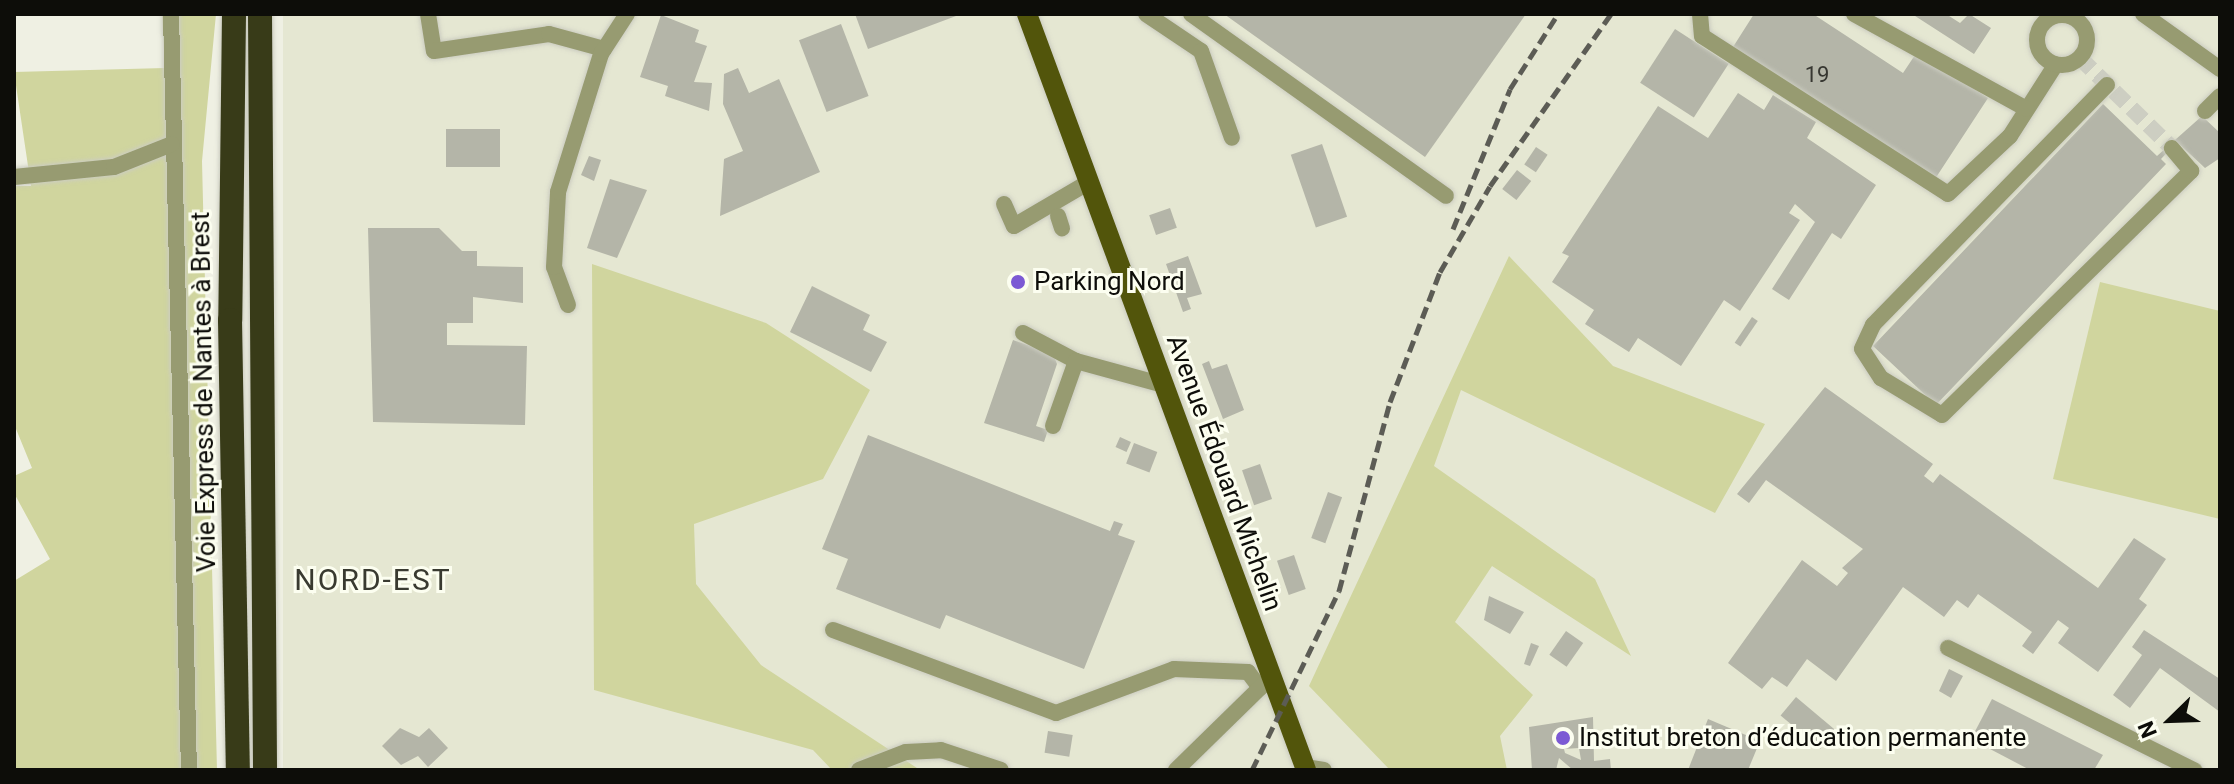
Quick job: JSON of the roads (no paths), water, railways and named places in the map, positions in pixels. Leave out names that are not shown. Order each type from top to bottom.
[{"type":"highway","name":"Voie Express de Nantes à Brest","points":[[234,14],[230,320],[238,770]]},
{"type":"highway","name":"Voie Express de Nantes à Brest","points":[[260,14],[265,770]]},
{"type":"main road","name":"Avenue Édouard Michelin","points":[[1027,14],[1164,385],[1265,683],[1311,769]]},
{"type":"street","points":[[171,14],[189,770]]},
{"type":"street","points":[[428,14],[434,51],[549,34],[604,49]]},
{"type":"street","points":[[568,305],[554,267],[558,192],[604,49],[627,14]]},
{"type":"street","points":[[1146,14],[1201,51],[1232,138]]},
{"type":"street","points":[[1191,14],[1446,196]]},
{"type":"street","points":[[1700,14],[1702,36],[1948,194],[2010,136],[2056,64],[2080,58],[2087,35],[2071,16],[2037,19],[2038,48],[2056,64]]},
{"type":"street","points":[[1854,14],[2027,109]]},
{"type":"street","points":[[2143,14],[2220,69]]},
{"type":"street","points":[[2107,85],[1873,325],[1862,349],[1881,378],[1942,415],[2191,171],[2172,148]]},
{"type":"street","points":[[2205,111],[2220,96]]},
{"type":"street","points":[[14,177],[114,167],[172,144]]},
{"type":"street","points":[[1055,219],[1089,182]]},
{"type":"street","points":[[1004,204],[1014,226],[1055,219],[1097,205]]},
{"type":"street","points":[[1023,333],[1076,361],[1164,385]]},
{"type":"street","points":[[1053,426],[1076,361]]},
{"type":"street","points":[[833,630],[1056,713],[1174,669],[1248,672],[1265,683],[1176,770]]},
{"type":"street","points":[[1948,648],[2194,770]]},
{"type":"street","points":[[859,770],[880,758],[941,750],[1001,770]]},
{"type":"tunnel","points":[[2080,58],[2172,148]]},
{"type":"railway","points":[[1453,229],[1510,89],[1558,14]]},
{"type":"railway","points":[[1252,770],[1339,591],[1390,402],[1440,272],[1490,186],[1611,14]]},
{"type":"place","name":"Parking Nord","points":[[1018,282]]},
{"type":"place","name":"Institut breton d’éducation permanente","points":[[1563,738]]},
{"type":"district","name":"NORD-EST","points":[[373,580]]}]
